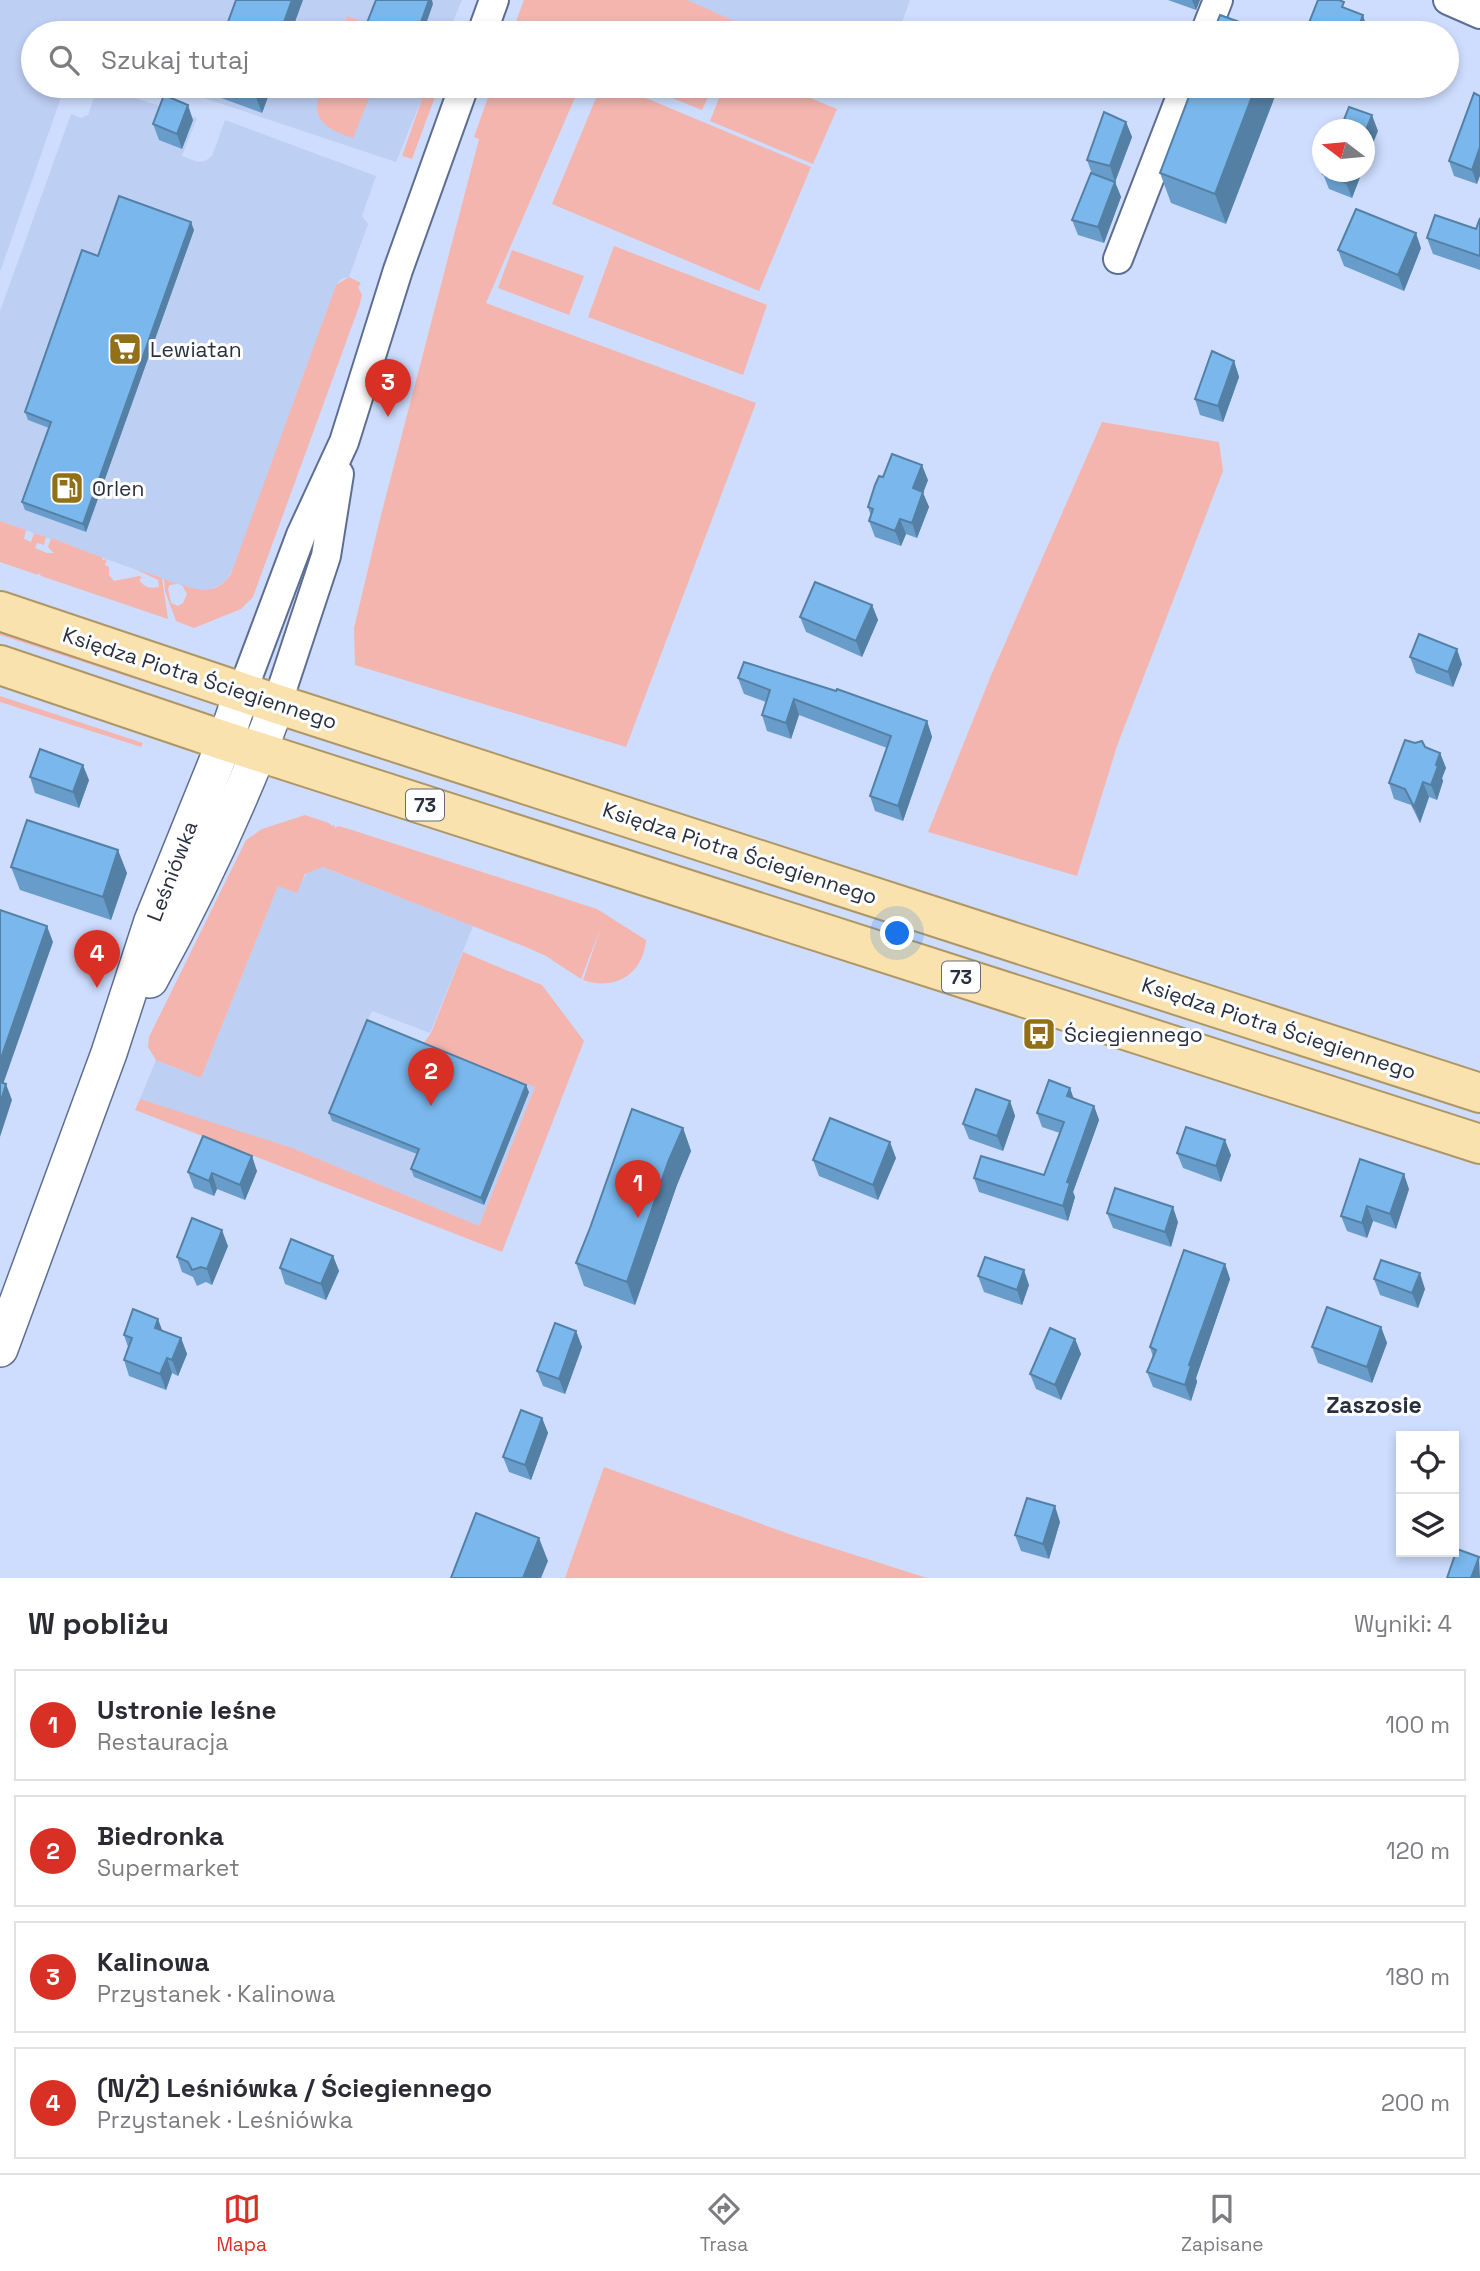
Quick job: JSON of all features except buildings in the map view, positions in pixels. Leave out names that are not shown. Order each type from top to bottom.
[{"type":"main road","name":"Księdza Piotra Ściegiennego","points":[[0,611],[259,698],[1480,1093]]},
{"type":"main road","name":"73","points":[[0,665],[242,746],[1480,1144]]},
{"type":"street","points":[[486,21],[494,0]]},
{"type":"street","points":[[1210,21],[1218,0]]},
{"type":"street","points":[[1448,0],[1480,14]]},
{"type":"street","points":[[259,698],[301,535],[344,442],[398,270],[460,98]]},
{"type":"street","points":[[1118,259],[1180,98]]},
{"type":"street","name":"Leśniówka","points":[[0,1349],[109,1053],[178,928],[235,812],[242,746],[259,698]]},
{"type":"shaded area","points":[[0,0],[462,0],[453,21],[21,21],[21,98],[61,98],[0,272]]},
{"type":"shaded area","points":[[524,0],[910,0],[902,21],[516,21]]},
{"type":"shaded area","points":[[524,0],[687,0],[734,21],[516,21]]},
{"type":"shaded area","points":[[347,16],[360,21],[345,21]]},
{"type":"shaded area","points":[[94,98],[135,98],[197,118],[182,156],[198,162],[212,156],[225,120],[376,176],[362,216],[368,224],[349,277],[341,279],[336,285],[234,568],[225,582],[202,592],[0,521],[0,311],[71,114],[81,118],[88,115]]},
{"type":"shaded area","points":[[204,98],[422,98],[396,162]]},
{"type":"shaded area","points":[[318,98],[369,98],[353,138],[321,121]]},
{"type":"shaded area","points":[[420,98],[435,98],[412,159],[402,156],[422,99]]},
{"type":"shaded area","points":[[488,98],[575,98],[486,303],[756,403],[626,747],[355,665],[354,628],[479,139],[474,137]]},
{"type":"shaded area","points":[[596,98],[646,98],[811,167],[759,291],[552,204]]},
{"type":"shaded area","points":[[672,98],[708,98],[702,110]]},
{"type":"shaded area","points":[[719,98],[810,98],[837,109],[813,164],[710,121]]},
{"type":"shaded area","points":[[614,246],[767,305],[743,375],[588,317]]},
{"type":"shaded area","points":[[512,250],[584,276],[569,315],[498,288]]},
{"type":"shaded area","points":[[349,277],[361,283],[358,287],[362,295],[360,304],[253,597],[241,609],[194,628],[176,621],[165,591],[164,579],[177,584],[168,588],[171,603],[178,606],[183,603],[187,594],[182,585],[209,590],[226,581],[231,574],[336,285]]},
{"type":"shaded area","points":[[1102,422],[1219,442],[1223,471],[1117,746],[1077,876],[928,832],[992,673]]},
{"type":"shaded area","points":[[0,521],[26,530],[24,539],[31,542],[34,533],[46,537],[44,545],[37,543],[35,548],[47,553],[54,553],[48,547],[51,538],[103,560],[107,559],[105,565],[109,567],[109,575],[114,581],[139,576],[145,586],[159,587],[158,580],[135,569],[162,578],[168,619],[41,576],[39,573],[38,575],[0,562]]},
{"type":"shaded area","points":[[0,628],[165,684],[163,688],[0,635]]},
{"type":"shaded area","points":[[0,696],[143,743],[141,747],[0,702]]},
{"type":"shaded area","points":[[305,815],[334,825],[335,828],[338,826],[352,830],[597,909],[646,940],[644,952],[633,971],[625,977],[606,983],[594,983],[583,980],[601,927],[581,979],[546,956],[526,947],[323,867],[305,874],[297,893],[278,886],[201,1078],[156,1060],[148,1047],[149,1037],[246,840],[262,829]]},
{"type":"shaded area","points":[[323,867],[473,926],[430,1033],[372,1011],[367,1022],[535,1087],[479,1227],[292,1148],[260,1145],[140,1099],[156,1060],[201,1078],[278,886],[300,884],[308,872]]},
{"type":"shaded area","points":[[463,952],[542,985],[584,1041],[502,1252],[135,1110],[140,1099],[292,1148],[479,1226],[535,1087],[423,1044],[431,1033]]},
{"type":"shaded area","points":[[604,1467],[792,1535],[927,1578],[565,1578]]},
{"type":"place","name":"Lewiatan","points":[[125,349]]},
{"type":"place","name":"Kalinowa","points":[[388,417]]},
{"type":"place","name":"Orlen","points":[[67,488]]},
{"type":"place","name":"(N/Ż) Leśniówka / Ściegiennego","points":[[97,988]]},
{"type":"place","name":"Ściegiennego","points":[[1039,1034]]},
{"type":"place","name":"Biedronka","points":[[431,1106]]},
{"type":"place","name":"Ustronie leśne","points":[[638,1218]]},
{"type":"district","name":"Zaszosie","points":[[1374,1405]]}]
